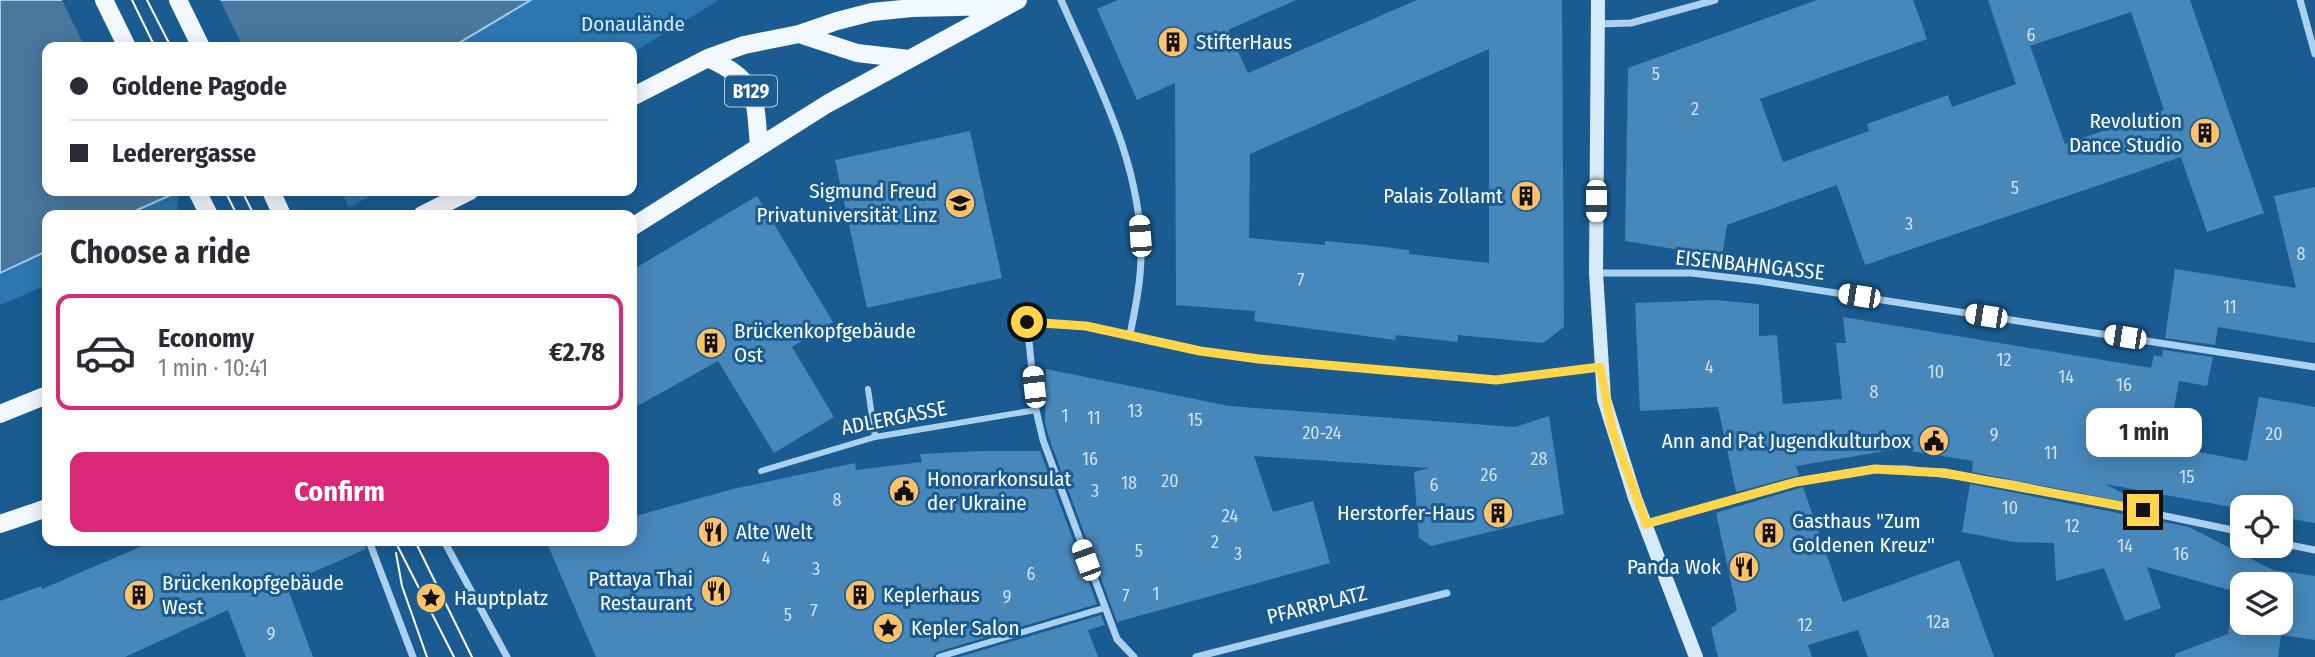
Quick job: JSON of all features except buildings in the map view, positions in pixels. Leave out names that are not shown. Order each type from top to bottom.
[{"type":"main road","points":[[104,0],[125,42]]},
{"type":"main road","points":[[178,0],[199,42]]},
{"type":"main road","points":[[1598,0],[1596,273],[1600,367],[1612,429],[1696,657]]},
{"type":"main road","points":[[708,58],[744,45],[799,34],[872,12],[1011,3]]},
{"type":"main road","points":[[637,224],[759,146],[1011,3]]},
{"type":"main road","points":[[799,34],[857,53],[909,59]]},
{"type":"main road","name":"B129","points":[[637,94],[708,58],[730,68],[746,81],[755,101],[759,146]]},
{"type":"main road","points":[[432,210],[460,196]]},
{"type":"main road","points":[[0,414],[42,397]]},
{"type":"main road","points":[[0,524],[42,511]]},
{"type":"street","points":[[1061,0],[1111,113],[1134,186],[1141,255],[1130,335]]},
{"type":"street","points":[[1598,24],[1631,23],[1715,0]]},
{"type":"street","points":[[2300,0],[2315,54]]},
{"type":"street","name":"EISENBAHNGASSE","points":[[1596,273],[1691,273],[1759,281],[2315,367]]},
{"type":"street","points":[[1134,657],[1117,639],[1104,608],[1043,440],[1036,410],[1027,322],[1086,326],[1259,359],[1496,380],[1600,367]]},
{"type":"street","points":[[867,389],[875,437]]},
{"type":"street","name":"ADLERGASSE","points":[[761,471],[875,437],[1036,410]]},
{"type":"street","points":[[1646,524],[1796,482],[1875,469],[1906,469],[2013,484],[2230,529]]},
{"type":"street","points":[[371,546],[412,657]]},
{"type":"street","points":[[447,546],[507,657]]},
{"type":"street","points":[[2293,546],[2315,550]]},
{"type":"street","name":"PFARRPLATZ","points":[[1196,657],[1447,593]]},
{"type":"street","points":[[939,657],[1104,608]]},
{"type":"green space","name":"Donaulände","points":[[531,0],[719,0],[637,50],[637,42],[460,42]]},
{"type":"green space","points":[[169,196],[178,196],[177,210],[137,210]]},
{"type":"green space","points":[[344,196],[371,196],[349,207]]},
{"type":"green space","points":[[42,253],[42,287],[0,305],[0,273]]},
{"type":"shaded area","points":[[0,0],[531,0],[460,42],[42,42],[42,196],[169,196],[137,210],[42,210],[42,253],[0,273]]},
{"type":"pier","points":[[62,0],[220,0],[241,42],[83,42]]},
{"type":"tram line","points":[[132,0],[153,42]]},
{"type":"tram line","points":[[147,0],[168,42]]},
{"type":"tram line","points":[[228,196],[234,210]]},
{"type":"tram line","points":[[244,196],[252,210]]},
{"type":"tram line","points":[[398,546],[454,657]]},
{"type":"tram line","points":[[417,546],[472,657]]},
{"type":"tram line","points":[[396,553],[402,586],[427,657]]},
{"type":"place","name":"StifterHaus","points":[[1173,42]]},
{"type":"place","name":"Revolution Dance Studio","points":[[2205,133]]},
{"type":"place","name":"Palais Zollamt","points":[[1526,196]]},
{"type":"place","name":"Sigmund Freud Privatuniversität Linz","points":[[960,203]]},
{"type":"place","name":"Brückenkopfgebäude Ost","points":[[711,343]]},
{"type":"place","name":"Ann and Pat Jugendkulturbox","points":[[1934,441]]},
{"type":"place","name":"Honorarkonsulat der Ukraine","points":[[904,491]]},
{"type":"place","name":"Herstorfer-Haus","points":[[1498,513]]},
{"type":"place","name":"Alte Welt","points":[[713,532]]},
{"type":"place","name":"Gasthaus \"Zum Goldenen Kreuz\"","points":[[1769,533]]},
{"type":"place","name":"Panda Wok","points":[[1744,567]]},
{"type":"place","name":"Pattaya Thai Restaurant","points":[[716,591]]},
{"type":"place","name":"Brückenkopfgebäude West","points":[[139,595]]},
{"type":"place","name":"Keplerhaus","points":[[860,595]]},
{"type":"place","name":"Hauptplatz","points":[[431,598]]},
{"type":"place","name":"Kepler Salon","points":[[888,628]]},
{"type":"route","points":[[1027,322],[1086,326],[1200,351],[1259,359],[1496,380],[1525,379],[1600,367],[1604,399],[1612,429],[1646,524],[1796,482],[1837,473],[1875,469],[1945,473],[2143,510]]}]
